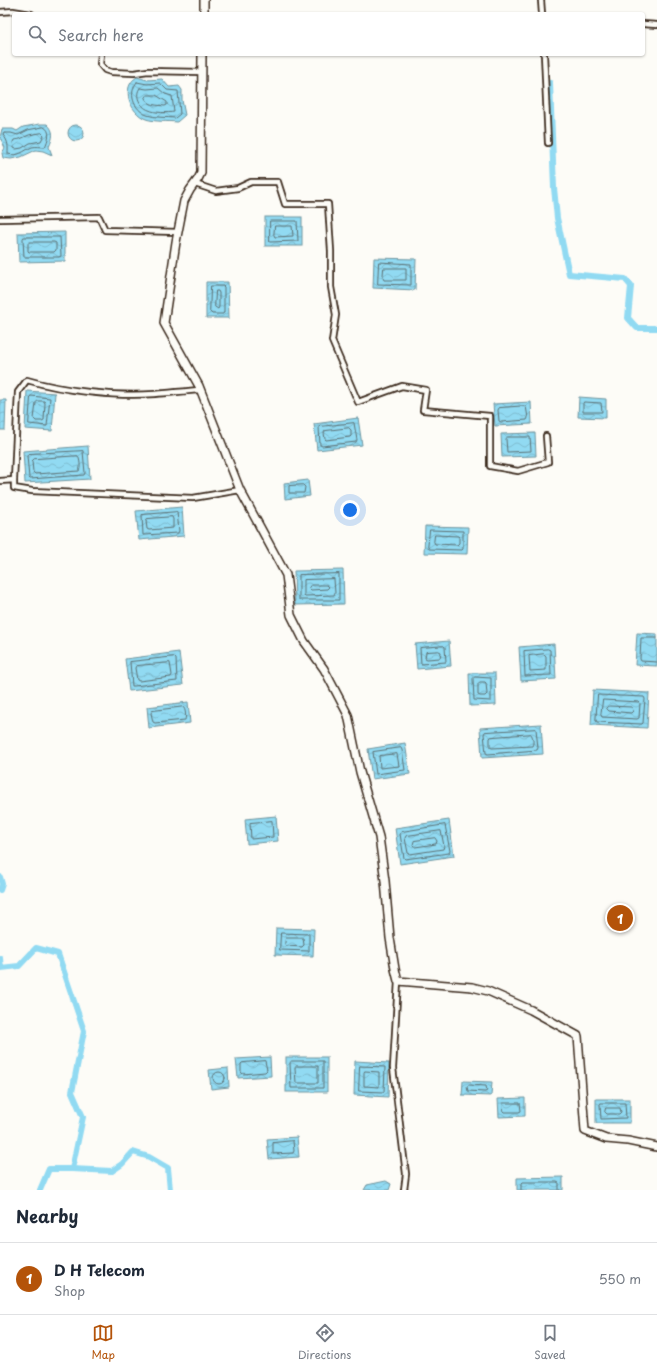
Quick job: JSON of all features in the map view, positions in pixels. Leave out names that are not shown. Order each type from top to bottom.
[{"type":"street","points":[[204,0],[204,12]]},
{"type":"street","points":[[541,0],[542,12]]},
{"type":"street","points":[[0,12],[19,12]]},
{"type":"street","points":[[645,24],[657,24]]},
{"type":"street","points":[[101,56],[100,64],[105,70],[111,72],[202,72]]},
{"type":"street","points":[[202,56],[201,173],[184,201],[164,323],[201,390],[240,490],[286,575],[291,616],[304,641],[324,669],[348,715],[360,772],[379,837],[394,969],[398,981],[393,1068],[406,1174],[404,1190]]},
{"type":"street","points":[[544,56],[548,143]]},
{"type":"street","points":[[195,184],[216,191],[238,188],[251,182],[278,182],[286,204],[328,204],[331,251],[331,287],[336,315],[332,341],[358,402],[402,386],[426,390],[424,410],[490,416],[490,466],[518,471],[548,462],[546,436]]},
{"type":"street","points":[[0,219],[99,217],[105,230],[178,232]]},
{"type":"street","points":[[201,390],[154,394],[116,394],[49,387],[27,380],[18,392],[14,488],[32,491],[193,498],[240,490]]},
{"type":"street","points":[[0,481],[14,480]]},
{"type":"street","points":[[398,981],[472,987],[488,991],[531,1010],[578,1036],[585,1132],[606,1139],[628,1141],[657,1147]]},
{"type":"water","points":[[137,77],[147,80],[162,79],[169,87],[179,86],[182,90],[185,115],[177,122],[153,121],[140,116],[132,106],[128,93],[132,81]]},
{"type":"water","points":[[47,124],[51,129],[52,138],[49,147],[52,155],[36,150],[21,157],[11,159],[3,158],[2,153],[5,148],[0,137],[2,129],[13,129],[17,131],[23,127]]},
{"type":"water","points":[[76,125],[82,127],[84,133],[82,139],[76,141],[70,139],[68,133],[70,127]]},
{"type":"water","points":[[265,217],[302,217],[302,246],[265,246]]},
{"type":"water","points":[[65,232],[65,261],[19,262],[18,233]]},
{"type":"water","points":[[374,258],[416,259],[415,290],[373,288]]},
{"type":"water","points":[[206,282],[228,282],[229,318],[206,318]]},
{"type":"water","points":[[27,391],[55,393],[52,431],[25,429]]},
{"type":"water","points":[[579,397],[606,399],[606,418],[578,417]]},
{"type":"water","points":[[0,400],[6,400],[5,430],[0,430]]},
{"type":"water","points":[[531,402],[532,424],[495,426],[493,404]]},
{"type":"water","points":[[358,418],[362,445],[317,450],[314,424]]},
{"type":"water","points":[[535,433],[536,456],[502,457],[501,434]]},
{"type":"water","points":[[88,446],[90,479],[25,483],[23,451]]},
{"type":"water","points":[[308,480],[310,496],[285,499],[284,483]]},
{"type":"water","points":[[182,507],[184,536],[139,540],[136,511]]},
{"type":"water","points":[[425,526],[468,527],[467,554],[424,553]]},
{"type":"water","points":[[343,570],[344,604],[295,605],[294,571]]},
{"type":"water","points":[[637,633],[657,634],[657,666],[635,665]]},
{"type":"water","points":[[449,641],[451,666],[417,669],[415,644]]},
{"type":"water","points":[[554,644],[556,679],[521,681],[519,647]]},
{"type":"water","points":[[179,652],[183,685],[129,691],[125,659]]},
{"type":"water","points":[[469,673],[495,673],[496,705],[470,706]]},
{"type":"water","points":[[593,690],[649,693],[647,728],[591,725]]},
{"type":"water","points":[[188,702],[190,723],[149,728],[147,707]]},
{"type":"water","points":[[541,724],[543,754],[482,758],[480,728]]},
{"type":"water","points":[[405,743],[410,774],[372,779],[368,749]]},
{"type":"water","points":[[276,816],[278,841],[247,844],[245,819]]},
{"type":"water","points":[[449,820],[454,856],[400,864],[395,828]]},
{"type":"water","points":[[276,928],[314,929],[313,956],[275,955]]},
{"type":"water","points":[[270,1057],[271,1076],[238,1078],[236,1059]]},
{"type":"water","points":[[286,1057],[327,1057],[327,1092],[286,1092]]},
{"type":"water","points":[[355,1061],[389,1063],[388,1097],[354,1095]]},
{"type":"water","points":[[228,1068],[229,1087],[211,1089],[209,1070]]},
{"type":"water","points":[[463,1081],[492,1082],[491,1096],[462,1095]]},
{"type":"water","points":[[525,1098],[525,1116],[499,1117],[498,1099]]},
{"type":"water","points":[[596,1099],[630,1099],[630,1123],[596,1123]]},
{"type":"water","points":[[297,1137],[299,1157],[269,1159],[267,1139]]},
{"type":"water","points":[[563,1177],[563,1190],[517,1190],[517,1178]]},
{"type":"water","points":[[386,1181],[391,1184],[389,1190],[364,1190],[367,1185]]},
{"type":"waterway","points":[[550,83],[554,188],[557,218],[569,274],[625,279],[631,286],[628,318],[637,328],[657,328]]},
{"type":"waterway","points":[[0,877],[2,884],[0,890]]},
{"type":"waterway","points":[[0,958],[1,968],[19,966],[36,948],[58,954],[84,1031],[72,1092],[83,1117],[72,1169]]},
{"type":"waterway","points":[[40,1190],[49,1169],[112,1171],[122,1164],[133,1152],[149,1157],[168,1168],[170,1190]]},
{"type":"place","name":"D H Telecom","points":[[620,918]]}]
